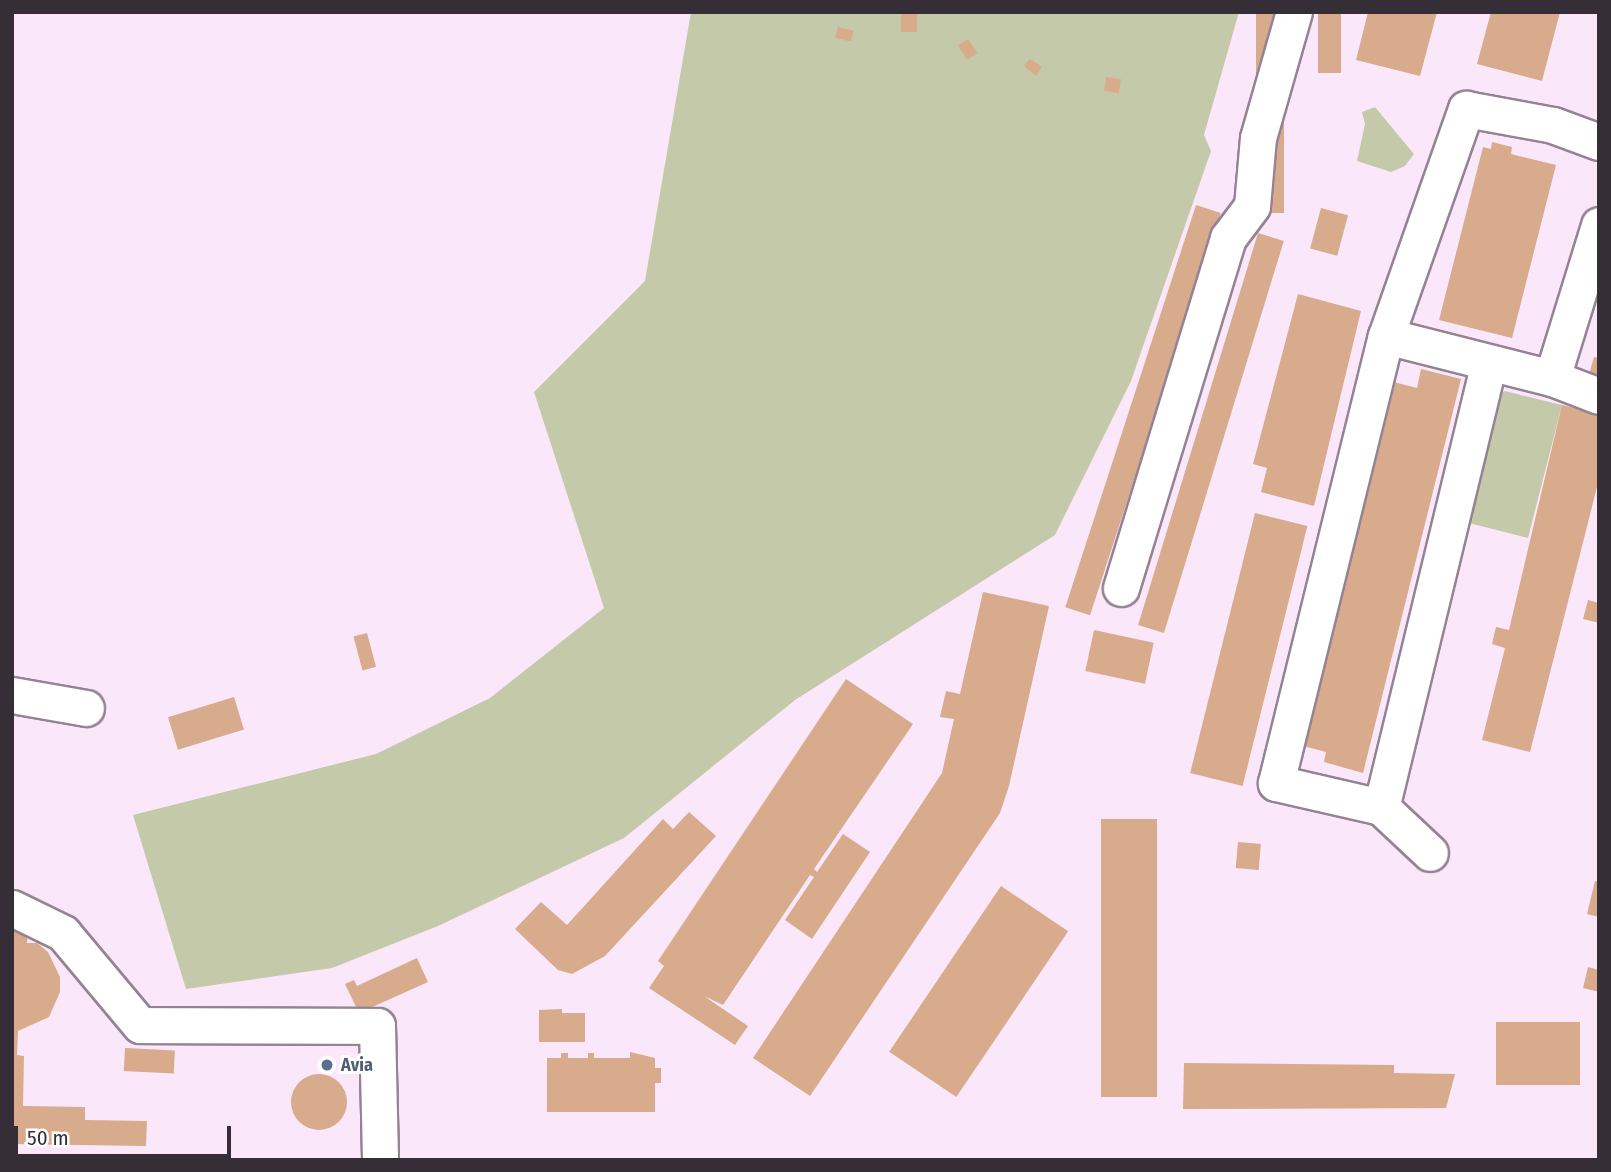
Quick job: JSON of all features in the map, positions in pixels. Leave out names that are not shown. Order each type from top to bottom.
[{"type":"lane","points":[[1121,588],[1228,238],[1252,206],[1258,138],[1294,12]]},
{"type":"lane","points":[[1430,853],[1381,807],[1276,783],[1386,337],[1466,109],[1553,125],[1599,142]]},
{"type":"lane","points":[[1552,378],[1599,225]]},
{"type":"lane","points":[[1386,337],[1488,366],[1552,378],[1599,396]]},
{"type":"lane","points":[[1381,807],[1488,366]]},
{"type":"lane","points":[[12,695],[86,708]]},
{"type":"lane","points":[[12,908],[62,933],[141,1025],[377,1026],[380,1160]]},
{"type":"green space","points":[[691,12],[1239,12],[1204,135],[1211,151],[1131,381],[1055,535],[795,700],[624,838],[438,926],[332,968],[186,989],[133,815],[376,754],[490,698],[604,608],[534,392],[645,281]]},
{"type":"green space","points":[[1375,107],[1414,154],[1405,166],[1391,172],[1357,161],[1365,124],[1362,112]]},
{"type":"green space","points":[[1505,391],[1562,405],[1528,538],[1465,522],[1496,395]]},
{"type":"building","points":[[901,12],[917,12],[917,32],[901,32]]},
{"type":"building","points":[[1256,12],[1284,12],[1284,213],[1256,213]]},
{"type":"building","points":[[1318,12],[1341,12],[1341,73],[1318,73]]},
{"type":"building","points":[[1368,12],[1437,12],[1420,76],[1356,60]]},
{"type":"building","points":[[1491,12],[1560,12],[1542,81],[1477,64]]},
{"type":"building","points":[[838,27],[854,31],[851,42],[835,38]]},
{"type":"building","points":[[968,39],[977,53],[967,60],[958,46]]},
{"type":"building","points":[[1030,59],[1042,67],[1036,76],[1024,66]]},
{"type":"building","points":[[1106,77],[1121,79],[1119,93],[1104,91]]},
{"type":"building","points":[[1492,142],[1512,147],[1511,154],[1556,165],[1512,338],[1439,320],[1483,147],[1491,149]]},
{"type":"building","points":[[1196,205],[1221,213],[1090,615],[1065,607]]},
{"type":"building","points":[[1321,208],[1348,215],[1337,256],[1310,249]]},
{"type":"building","points":[[1258,233],[1284,241],[1164,633],[1138,625]]},
{"type":"building","points":[[1298,294],[1361,311],[1314,506],[1261,492],[1267,468],[1253,464]]},
{"type":"building","points":[[1594,357],[1599,358],[1599,381],[1588,378]]},
{"type":"building","points":[[1421,369],[1461,379],[1363,773],[1324,762],[1326,752],[1296,744],[1386,380],[1417,388]]},
{"type":"building","points":[[1562,405],[1599,414],[1599,479],[1530,752],[1482,740],[1505,648],[1492,644],[1496,627],[1509,630]]},
{"type":"building","points":[[1255,513],[1307,526],[1243,786],[1190,773]]},
{"type":"building","points":[[983,592],[1049,606],[1009,786],[1000,813],[810,1096],[753,1058],[942,773],[954,719],[940,717],[946,691],[960,694]]},
{"type":"building","points":[[1588,600],[1599,603],[1599,623],[1583,619]]},
{"type":"building","points":[[1094,630],[1154,643],[1145,684],[1085,671]]},
{"type":"building","points":[[367,633],[376,667],[363,670],[353,637]]},
{"type":"building","points":[[846,679],[913,724],[814,869],[817,872],[843,834],[870,852],[812,939],[785,920],[814,877],[810,875],[723,1005],[704,996],[748,1026],[735,1045],[649,988],[664,966],[658,961]]},
{"type":"building","points":[[234,697],[244,730],[178,750],[168,717]]},
{"type":"building","points":[[689,812],[716,836],[605,956],[572,974],[558,970],[515,929],[541,902],[567,925],[663,819],[673,829]]},
{"type":"building","points":[[1101,819],[1157,819],[1157,1097],[1101,1097]]},
{"type":"building","points":[[1238,842],[1261,844],[1259,870],[1236,868]]},
{"type":"building","points":[[1595,881],[1599,882],[1599,917],[1587,914]]},
{"type":"building","points":[[1001,886],[1068,931],[956,1097],[889,1052]]},
{"type":"building","points":[[12,931],[28,931],[27,943],[37,943],[48,952],[60,977],[60,992],[49,1017],[18,1031],[17,1055],[24,1056],[23,1106],[85,1107],[85,1120],[147,1121],[146,1146],[12,1144]]},
{"type":"building","points":[[417,958],[428,982],[359,1013],[345,984],[354,980],[357,986]]},
{"type":"building","points":[[1588,967],[1599,970],[1599,992],[1583,988]]},
{"type":"building","points":[[562,1009],[562,1013],[585,1013],[585,1042],[539,1042],[539,1010]]},
{"type":"building","points":[[1496,1022],[1580,1022],[1580,1085],[1496,1085]]},
{"type":"building","points":[[125,1048],[175,1051],[174,1074],[124,1071]]},
{"type":"building","points":[[630,1052],[655,1058],[655,1068],[661,1068],[661,1083],[655,1083],[655,1112],[547,1112],[547,1058],[561,1058],[561,1053],[568,1053],[568,1058],[588,1058],[588,1053],[594,1053],[594,1058],[630,1058]]},
{"type":"building","points":[[1184,1063],[1394,1065],[1394,1073],[1455,1074],[1446,1108],[1183,1109]]},
{"type":"building","points":[[314,1074],[324,1074],[339,1082],[345,1091],[345,1113],[339,1122],[324,1130],[314,1130],[296,1118],[291,1107],[291,1097],[303,1079]]},
{"type":"place","name":"Avia","points":[[327,1065]]}]
